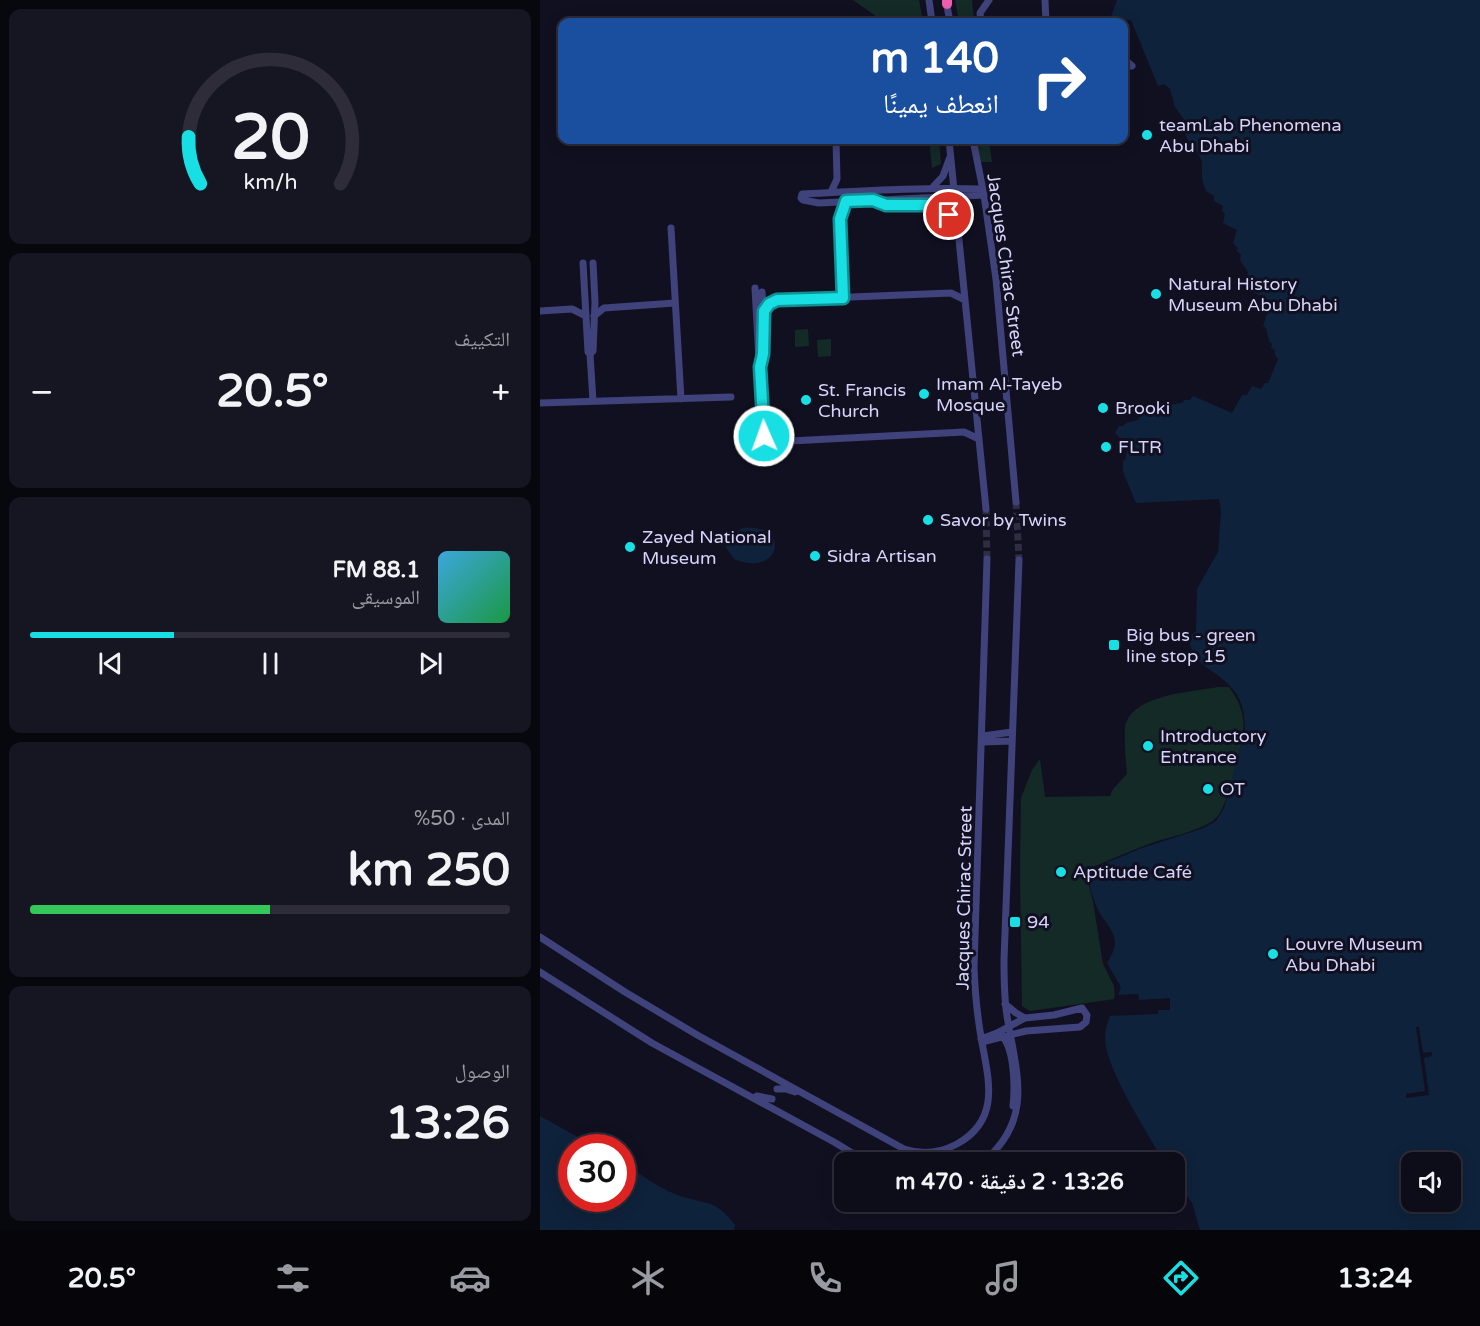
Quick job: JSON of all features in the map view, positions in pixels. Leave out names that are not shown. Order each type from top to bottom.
[{"type":"street","points":[[929,0],[931,18]]},
{"type":"street","points":[[981,18],[980,13],[989,0]]},
{"type":"street","points":[[1045,0],[1046,18]]},
{"type":"street","points":[[947,1],[949,18]]},
{"type":"street","points":[[1128,62],[1132,66]]},
{"type":"street","points":[[831,192],[836,184],[836,144]]},
{"type":"street","points":[[950,144],[986,509]]},
{"type":"street","name":"Jacques Chirac Street","points":[[973,144],[983,192],[996,279],[1016,502]]},
{"type":"street","points":[[932,188],[943,176],[951,154]]},
{"type":"street","points":[[837,174],[850,191]]},
{"type":"street","points":[[932,188],[983,192],[955,196],[832,202],[805,201],[801,197],[804,194],[831,192],[932,188]]},
{"type":"street","points":[[873,200],[886,205],[932,206],[944,212],[958,224]]},
{"type":"street","points":[[843,298],[840,219],[846,201]]},
{"type":"street","points":[[832,202],[840,219]]},
{"type":"street","points":[[671,228],[681,399]]},
{"type":"street","points":[[583,263],[593,401]]},
{"type":"street","points":[[590,354],[593,352],[595,302],[593,263]]},
{"type":"street","points":[[951,293],[963,284]]},
{"type":"street","points":[[755,288],[763,433],[769,441],[964,432],[979,439]]},
{"type":"street","points":[[760,367],[764,311],[762,292],[777,300]]},
{"type":"street","points":[[764,311],[769,304],[777,300],[951,293],[965,300]]},
{"type":"street","points":[[540,311],[572,309],[585,300]]},
{"type":"street","points":[[595,302],[604,308]]},
{"type":"street","points":[[594,316],[604,308],[675,303]]},
{"type":"street","points":[[572,309],[586,316]]},
{"type":"street","points":[[540,403],[730,397]]},
{"type":"street","points":[[964,432],[977,422]]},
{"type":"street","name":"Jacques Chirac Street","points":[[987,559],[975,991],[994,1037],[1019,1083],[1018,1103],[1013,1121],[1002,1142],[992,1152]]},
{"type":"street","name":"Jacques Chirac Street","points":[[540,937],[690,1031],[897,1146],[910,1151],[931,1153],[956,1145],[973,1132],[987,1108],[994,1037],[1009,1026],[1005,1004],[1004,947],[1019,560]]},
{"type":"street","points":[[983,739],[1012,732]]},
{"type":"street","points":[[983,739],[1012,741]]},
{"type":"street","points":[[540,942],[577,967],[590,970]]},
{"type":"street","points":[[540,972],[607,1016],[849,1152]]},
{"type":"street","points":[[1005,1004],[1025,1018]]},
{"type":"street","points":[[1082,1008],[1088,1017],[1080,1027],[1030,1030],[994,1037],[1025,1018],[1054,1016],[1082,1008]]},
{"type":"street","points":[[1053,1029],[1054,1016]]},
{"type":"street","points":[[700,1070],[720,1076],[758,1097],[772,1099]]},
{"type":"street","points":[[768,1107],[782,1081]]},
{"type":"street","points":[[777,1089],[789,1090],[835,1114],[848,1117]]},
{"type":"green space","points":[[853,0],[919,0],[922,18],[878,18]]},
{"type":"green space","points":[[955,0],[972,0],[974,18],[958,18]]},
{"type":"green space","points":[[929,144],[939,144],[941,164],[932,168]]},
{"type":"green space","points":[[977,144],[990,144],[992,162],[980,162]]},
{"type":"green space","points":[[808,329],[809,346],[795,347],[795,330]]},
{"type":"green space","points":[[831,339],[831,356],[818,357],[817,340]]},
{"type":"green space","points":[[1229,687],[1239,704],[1243,720],[1241,745],[1221,812],[1211,822],[1195,830],[1149,844],[1085,870],[1093,902],[1103,964],[1114,986],[1115,999],[1030,1011],[1022,1006],[1020,872],[1021,798],[1032,770],[1040,759],[1045,797],[1110,796],[1113,789],[1127,774],[1125,727],[1132,713],[1153,700],[1166,696]]},
{"type":"water","points":[[1117,0],[1480,0],[1480,1230],[1200,1230],[1192,1203],[1185,1193],[1185,1152],[1158,1152],[1119,1082],[1107,1049],[1106,1030],[1121,987],[1107,963],[1114,950],[1115,939],[1097,908],[1088,877],[1094,868],[1142,848],[1204,828],[1216,821],[1224,808],[1245,730],[1240,701],[1234,691],[1224,680],[1199,661],[1191,647],[1189,637],[1196,631],[1197,589],[1218,552],[1221,512],[1219,499],[1136,503],[1123,472],[1123,461],[1127,451],[1119,446],[1120,438],[1115,433],[1119,426],[1138,420],[1143,412],[1153,415],[1156,412],[1165,414],[1170,405],[1190,400],[1193,396],[1232,413],[1242,395],[1247,395],[1252,386],[1261,389],[1265,383],[1268,383],[1278,359],[1275,350],[1271,348],[1272,344],[1266,328],[1263,326],[1268,311],[1262,301],[1262,296],[1252,292],[1246,282],[1248,272],[1233,243],[1237,230],[1223,223],[1225,214],[1222,211],[1223,206],[1214,201],[1214,196],[1206,191],[1202,179],[1202,162],[1185,134],[1185,121],[1175,107],[1170,89],[1164,84],[1158,86],[1131,20],[1110,18]]},
{"type":"water","points":[[743,528],[759,529],[769,534],[774,541],[774,549],[770,557],[762,562],[750,563],[734,559],[725,546],[731,534]]},
{"type":"water","points":[[540,1116],[573,1134],[558,1134],[558,1212],[636,1212],[636,1172],[668,1191],[714,1206],[735,1225],[734,1230],[540,1230]]},
{"type":"pier","points":[[1138,994],[1139,1000],[1170,998],[1170,1010],[1158,1010],[1158,1014],[1108,1016],[1115,995]]},
{"type":"pier","points":[[1416,1027],[1419,1027],[1423,1053],[1432,1052],[1432,1056],[1424,1058],[1429,1095],[1406,1098],[1406,1094],[1425,1091]]},
{"type":"tunnel","points":[[1016,502],[1019,560]]},
{"type":"tunnel","points":[[986,509],[987,559]]},
{"type":"place","name":"teamLab Phenomena Abu Dhabi","points":[[1147,135]]},
{"type":"place","name":"Natural History Museum Abu Dhabi","points":[[1156,294]]},
{"type":"place","name":"Imam Al-Tayeb Mosque","points":[[924,394]]},
{"type":"place","name":"St. Francis Church","points":[[806,400]]},
{"type":"place","name":"Brooki","points":[[1103,408]]},
{"type":"place","name":"FLTR","points":[[1106,447]]},
{"type":"place","name":"Savor by Twins","points":[[928,520]]},
{"type":"place","name":"Zayed National Museum","points":[[630,547]]},
{"type":"place","name":"Sidra Artisan","points":[[815,556]]},
{"type":"place","name":"Big bus - green line stop 15","points":[[1114,645]]},
{"type":"place","name":"Introductory Entrance","points":[[1148,746]]},
{"type":"place","name":"OT","points":[[1208,789]]},
{"type":"place","name":"Aptitude Café","points":[[1061,872]]},
{"type":"place","name":"94","points":[[1015,922]]},
{"type":"place","name":"Louvre Museum Abu Dhabi","points":[[1273,954]]},
{"type":"route","points":[[764,436],[760,367],[763,354],[765,308],[777,300],[843,298],[840,219],[846,201],[873,200],[886,205],[928,205],[949,215]]}]
